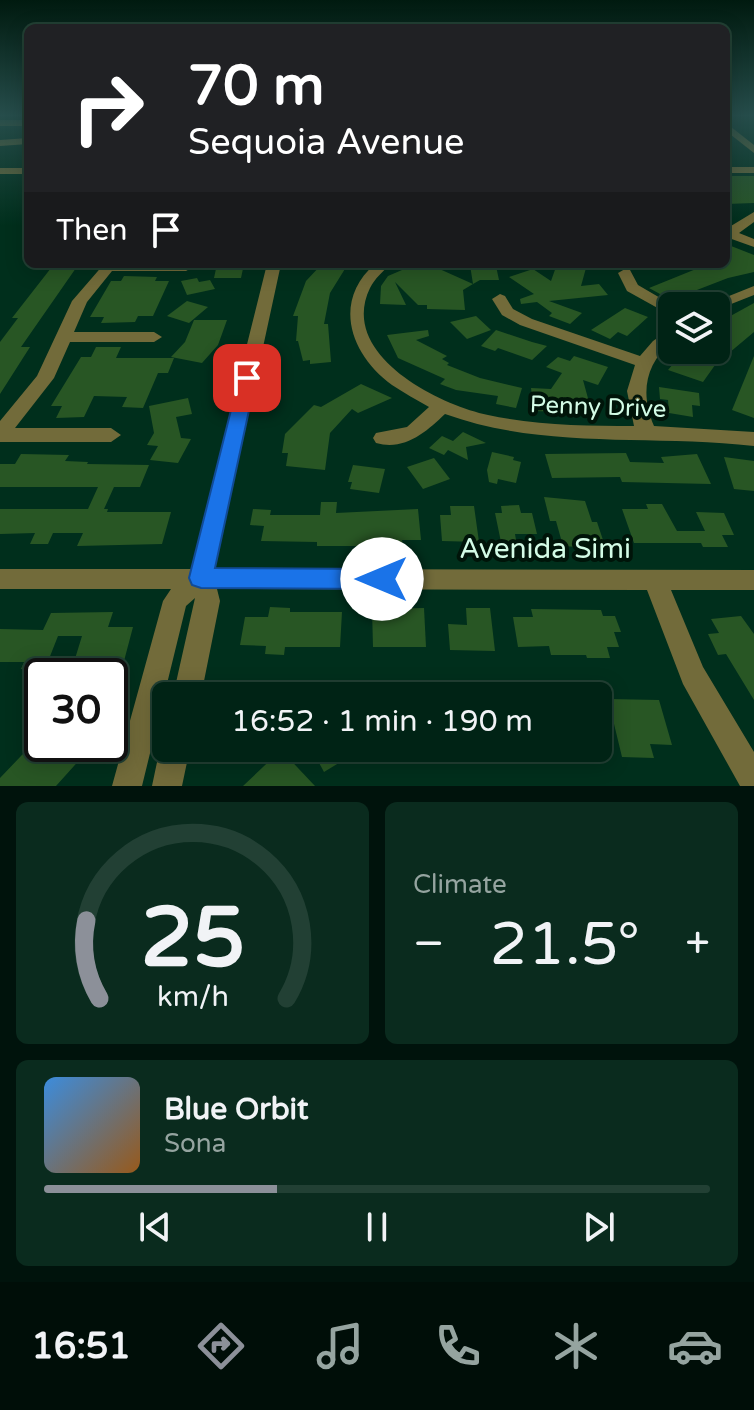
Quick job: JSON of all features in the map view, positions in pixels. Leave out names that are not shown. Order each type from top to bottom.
[{"type":"street","points":[[730,170],[754,170]]},
{"type":"street","points":[[0,171],[24,171]]},
{"type":"street","points":[[730,233],[754,216]]},
{"type":"street","points":[[730,235],[754,243]]},
{"type":"street","points":[[0,434],[45,378],[80,301],[108,268]]},
{"type":"street","points":[[190,682],[208,601],[201,578],[273,268]]},
{"type":"street","name":"Penny Drive","points":[[379,268],[358,297],[356,316],[361,337],[373,356],[393,376],[442,406],[483,420],[531,430],[704,434],[754,439]]},
{"type":"street","points":[[625,273],[632,288],[658,303]]},
{"type":"street","points":[[730,299],[754,290]]},
{"type":"street","points":[[500,299],[507,312],[526,322],[645,363]]},
{"type":"street","points":[[64,337],[154,337]]},
{"type":"street","points":[[647,434],[637,411],[634,393],[645,363],[658,349]]},
{"type":"street","points":[[383,438],[413,433],[442,406]]},
{"type":"street","points":[[0,434],[111,435]]},
{"type":"street","points":[[127,786],[175,601],[201,578]]},
{"type":"street","name":"Avenida Simi","points":[[0,579],[754,580]]},
{"type":"street","points":[[655,580],[693,675],[754,781]]},
{"type":"street","points":[[167,786],[172,762]]},
{"type":"building","points":[[730,176],[754,176],[754,203],[730,204]]},
{"type":"building","points":[[730,246],[754,255],[754,272],[692,292],[658,293],[649,288],[696,269],[730,268]]},
{"type":"building","points":[[51,268],[76,268],[21,347],[30,347],[0,394],[0,342],[18,318],[12,318]]},
{"type":"building","points":[[216,268],[243,268],[241,278],[214,278]]},
{"type":"building","points":[[318,268],[346,268],[330,293],[324,324],[328,324],[331,362],[310,364],[310,360],[303,361],[296,341],[298,316],[293,316],[306,281]]},
{"type":"building","points":[[407,268],[437,268],[473,284],[463,290],[465,310],[427,309],[427,305],[418,305],[395,282],[406,305],[380,304],[381,286],[388,276]]},
{"type":"building","points":[[470,268],[496,268],[499,280],[480,280],[473,284]]},
{"type":"building","points":[[556,268],[586,268],[581,286],[599,284],[608,295],[549,301],[582,313],[570,324],[549,316],[552,313],[537,302],[521,304],[520,299],[534,294],[509,277],[533,269],[551,281]]},
{"type":"building","points":[[124,276],[157,277],[155,281],[169,281],[153,316],[138,316],[135,322],[101,323],[104,317],[90,317],[111,281],[121,281]]},
{"type":"building","points":[[197,278],[199,282],[210,280],[215,289],[187,295],[181,281]]},
{"type":"building","points":[[187,301],[208,307],[189,323],[167,316]]},
{"type":"building","points":[[754,303],[754,332],[730,352],[730,316]]},
{"type":"building","points":[[625,308],[648,317],[627,336],[618,332],[610,339],[591,330]]},
{"type":"building","points":[[476,316],[491,330],[467,339],[450,322]]},
{"type":"building","points":[[194,320],[227,320],[218,345],[202,363],[171,357],[185,342]]},
{"type":"building","points":[[428,330],[429,336],[416,340],[447,356],[442,359],[449,363],[447,365],[480,378],[522,388],[516,408],[496,404],[498,396],[456,390],[440,384],[445,379],[398,358],[387,335]]},
{"type":"building","points":[[496,330],[547,346],[532,360],[498,348],[495,351],[481,346]]},
{"type":"building","points":[[96,347],[121,347],[116,358],[174,358],[168,373],[158,373],[143,408],[122,407],[127,397],[94,396],[84,417],[56,418],[62,406],[51,406],[81,357],[91,357]]},
{"type":"building","points":[[574,356],[608,367],[598,385],[583,380],[592,413],[534,411],[531,388],[551,389],[562,373],[546,367],[558,357],[570,361]]},
{"type":"building","points":[[754,356],[754,418],[732,410]]},
{"type":"building","points":[[673,364],[716,364],[703,382],[668,370]]},
{"type":"building","points":[[361,384],[392,398],[358,413],[352,409],[330,433],[325,470],[286,466],[288,453],[282,453],[285,434],[314,405],[321,407]]},
{"type":"building","points":[[659,387],[699,393],[700,406],[692,405],[693,417],[669,413],[668,400],[660,399]]},
{"type":"building","points":[[188,398],[192,414],[176,417],[181,438],[191,439],[178,463],[150,460],[158,446],[147,445],[154,433],[149,406]]},
{"type":"building","points":[[463,432],[486,443],[466,447],[468,460],[448,450],[444,455],[429,448],[442,436],[453,441]]},
{"type":"building","points":[[492,452],[514,457],[513,460],[521,462],[516,483],[498,479],[497,484],[489,482],[487,470]]},
{"type":"building","points":[[626,453],[630,462],[664,463],[661,457],[697,454],[711,484],[622,482],[620,477],[552,478],[545,454]]},
{"type":"building","points":[[21,454],[69,455],[65,461],[87,464],[149,465],[140,487],[114,487],[104,509],[108,509],[107,512],[171,512],[162,544],[77,546],[83,533],[53,533],[48,544],[30,544],[35,533],[0,534],[0,509],[88,509],[98,487],[0,487],[0,464],[15,464]]},
{"type":"building","points":[[724,457],[754,461],[754,491],[734,489]]},
{"type":"building","points":[[434,458],[450,479],[423,489],[407,467]]},
{"type":"building","points":[[353,465],[385,469],[379,493],[350,489],[352,482],[348,482]]},
{"type":"building","points":[[544,497],[585,501],[592,522],[597,522],[606,549],[563,546],[556,521],[550,521]]},
{"type":"building","points":[[321,502],[337,502],[336,513],[418,509],[421,540],[402,540],[403,546],[317,546],[317,542],[261,541],[264,526],[250,525],[253,509],[271,510],[270,515],[320,515]]},
{"type":"building","points":[[646,504],[662,504],[677,531],[705,531],[696,512],[724,513],[734,535],[722,535],[728,547],[703,547],[701,543],[634,543],[622,509],[648,509]]},
{"type":"building","points":[[519,505],[521,513],[532,513],[537,534],[515,534],[517,546],[502,547],[495,513],[502,513],[501,506]]},
{"type":"building","points":[[450,506],[474,506],[479,542],[442,541],[440,515],[451,515]]},
{"type":"building","points":[[270,607],[290,608],[290,612],[342,612],[340,647],[285,647],[284,655],[265,654],[266,646],[240,645],[245,617],[268,617]]},
{"type":"building","points":[[424,608],[426,647],[373,647],[372,609]]},
{"type":"building","points":[[466,608],[490,608],[495,651],[450,650],[448,624],[467,625]]},
{"type":"building","points":[[531,609],[601,610],[603,616],[615,616],[621,632],[614,632],[619,647],[607,647],[610,658],[587,658],[586,655],[551,655],[549,646],[518,647],[513,617],[533,617]]},
{"type":"building","points":[[113,612],[108,627],[133,627],[125,658],[75,658],[82,636],[58,636],[49,658],[0,662],[0,629],[43,630],[51,613]]},
{"type":"building","points":[[741,616],[754,634],[754,700],[726,654],[718,655],[708,634],[719,633],[711,619]]},
{"type":"building","points":[[612,699],[659,700],[672,745],[650,744],[654,758],[622,757],[612,716]]},
{"type":"building","points":[[24,753],[24,762],[78,762],[56,786],[0,786],[0,778]]},
{"type":"building","points":[[268,762],[292,762],[315,786],[243,786]]},
{"type":"building","points":[[319,762],[340,762],[324,772]]},
{"type":"route","points":[[247,378],[201,578],[382,579]]}]
